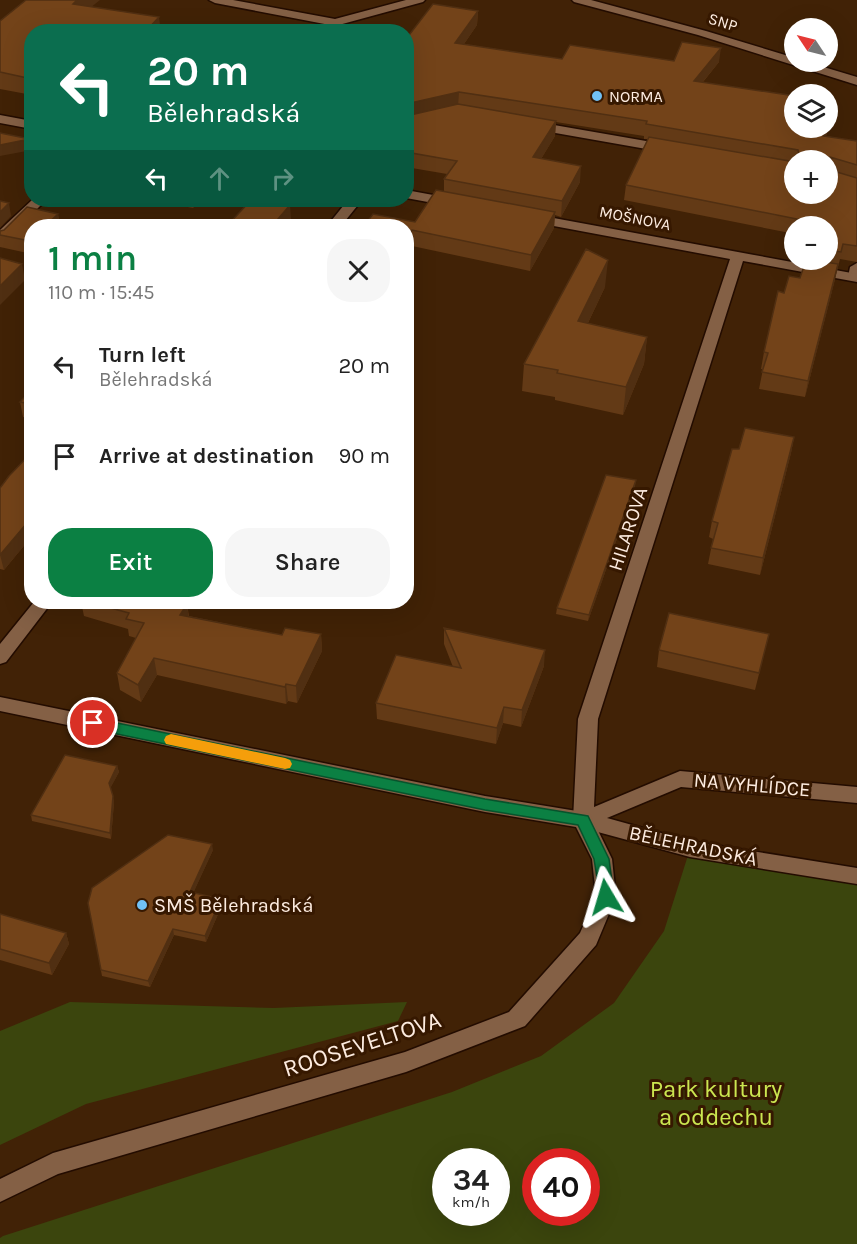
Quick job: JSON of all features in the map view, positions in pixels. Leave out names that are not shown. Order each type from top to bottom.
[{"type":"street","points":[[215,0],[335,23],[419,0]]},
{"type":"street","name":"SNP","points":[[578,0],[702,33],[857,81]]},
{"type":"street","points":[[0,120],[24,124]]},
{"type":"street","points":[[516,123],[679,151]]},
{"type":"street","points":[[414,196],[464,205]]},
{"type":"street","points":[[0,238],[32,207]]},
{"type":"street","points":[[340,219],[349,207]]},
{"type":"street","name":"MOŠNOVA","points":[[521,215],[738,256],[856,274]]},
{"type":"street","name":"HILAROVA","points":[[583,820],[588,720],[738,256]]},
{"type":"street","points":[[0,657],[38,609]]},
{"type":"street","name":"BĚLEHRADSKÁ","points":[[0,704],[485,804],[583,820],[690,849],[857,876]]},
{"type":"street","name":"NA VYHLÍDCE","points":[[583,820],[680,779],[857,795]]},
{"type":"street","name":"ROOSEVELTOVA","points":[[0,1191],[53,1164],[406,1062],[517,1019],[588,939],[606,897],[602,859],[583,820]]},
{"type":"green space","name":"Park kultury a oddechu","points":[[690,849],[857,876],[857,1244],[0,1244],[0,1238],[3,1236],[452,1092],[541,1056],[614,1003],[664,931]]},
{"type":"green space","points":[[70,1002],[274,1008],[407,1002],[398,1021],[86,1104],[0,1145],[0,1031]]},
{"type":"building","points":[[26,0],[77,0],[73,4],[159,17],[152,24],[24,24],[24,77],[0,72],[0,21]]},
{"type":"building","points":[[433,4],[478,11],[455,43],[562,59],[570,45],[674,61],[682,42],[721,48],[694,81],[784,94],[784,138],[837,138],[857,141],[857,165],[838,159],[838,150],[798,150],[646,124],[647,121],[459,92],[414,102],[414,29]]},
{"type":"building","points":[[458,104],[556,121],[533,157],[581,166],[562,201],[444,179],[457,161],[414,153],[414,114]]},
{"type":"building","points":[[0,133],[24,138],[24,140],[0,145]]},
{"type":"building","points":[[649,137],[784,160],[784,204],[838,204],[838,172],[857,178],[857,246],[843,244],[841,252],[838,252],[838,216],[784,216],[626,185]]},
{"type":"building","points":[[436,190],[555,212],[531,255],[414,230],[415,222]]},
{"type":"building","points":[[0,201],[9,203],[0,212]]},
{"type":"building","points":[[27,207],[58,214],[53,219],[24,219],[24,240],[0,235],[0,231],[4,230]]},
{"type":"building","points":[[245,207],[288,207],[278,219],[233,219]]},
{"type":"building","points":[[373,214],[399,219],[369,219]]},
{"type":"building","points":[[586,249],[608,260],[578,321],[647,337],[626,387],[524,364]]},
{"type":"building","points":[[0,258],[22,264],[0,286]]},
{"type":"building","points":[[803,270],[836,270],[808,381],[762,372],[768,353],[764,352],[778,291],[784,293],[789,276],[800,278]]},
{"type":"building","points":[[745,428],[794,437],[763,558],[711,548],[718,523],[712,521],[732,449],[739,449]]},
{"type":"building","points":[[24,460],[24,526],[0,555],[0,488]]},
{"type":"building","points":[[606,475],[636,480],[589,615],[557,608]]},
{"type":"building","points":[[114,609],[184,609],[180,615],[282,635],[285,628],[321,634],[296,686],[286,684],[285,687],[154,658],[138,685],[117,673],[144,623],[126,619],[129,613]]},
{"type":"building","points":[[669,613],[769,634],[759,673],[659,650]]},
{"type":"building","points":[[444,628],[545,650],[522,710],[504,707],[497,728],[376,703],[396,655],[461,668]]},
{"type":"building","points":[[65,755],[117,766],[109,783],[113,796],[110,833],[31,815]]},
{"type":"building","points":[[168,835],[212,844],[190,892],[221,899],[205,936],[173,929],[148,981],[101,970],[88,903],[92,888]]},
{"type":"building","points":[[0,914],[66,933],[49,963],[0,949]]},
{"type":"slow traffic","points":[[171,740],[285,764]]},
{"type":"place","name":"NORMA","points":[[597,96]]},
{"type":"place","name":"SMŠ Bělehradská","points":[[142,905]]},
{"type":"route","points":[[93,723],[485,804],[583,820],[602,859],[606,897]]}]
